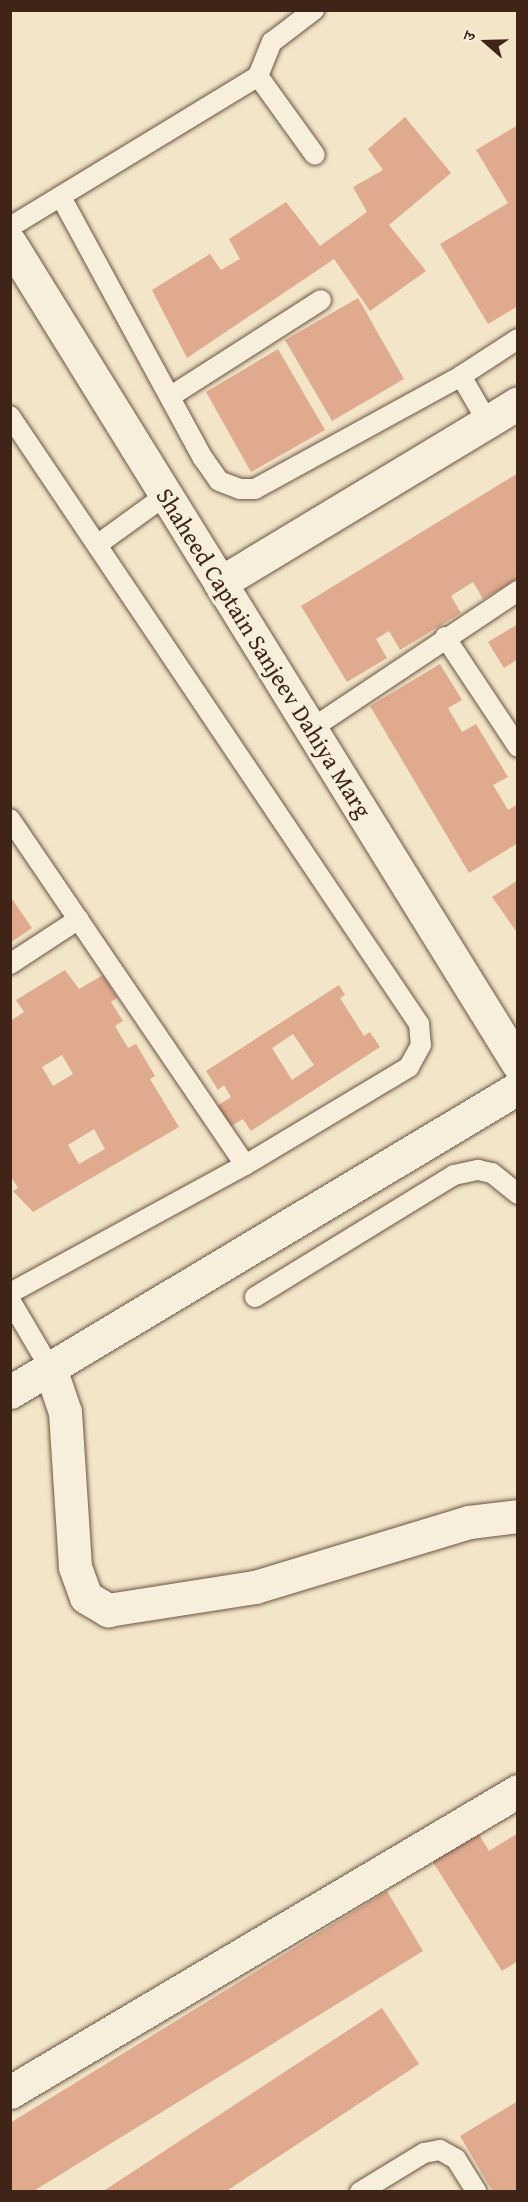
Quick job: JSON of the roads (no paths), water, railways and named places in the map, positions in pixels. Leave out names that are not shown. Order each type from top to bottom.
[{"type":"street","name":"Shaheed Captain Sanjeev Dahiya Marg","points":[[10,243],[518,1064]]},
{"type":"street","points":[[220,583],[518,403]]},
{"type":"street","points":[[10,1392],[518,1088]]},
{"type":"street","points":[[50,1368],[65,1412],[75,1568],[86,1597],[108,1610],[255,1587],[469,1522],[518,1516]]},
{"type":"street","points":[[10,2092],[518,1791]]},
{"type":"lane","points":[[10,227],[258,76],[272,42],[314,10]]},
{"type":"lane","points":[[258,76],[315,155]]},
{"type":"lane","points":[[61,197],[219,481],[255,489],[461,376],[518,339]]},
{"type":"lane","points":[[171,396],[321,300]]},
{"type":"lane","points":[[461,376],[487,421]]},
{"type":"lane","points":[[10,416],[419,1024],[421,1045],[409,1067],[245,1165],[10,1293]]},
{"type":"lane","points":[[97,545],[166,495]]},
{"type":"lane","points":[[311,729],[518,591]]},
{"type":"lane","points":[[445,638],[518,747]]},
{"type":"lane","points":[[10,819],[245,1165]]},
{"type":"lane","points":[[10,964],[79,919]]},
{"type":"lane","points":[[255,1297],[453,1175],[478,1170],[492,1173],[518,1194]]},
{"type":"lane","points":[[10,1300],[50,1368]]},
{"type":"lane","points":[[360,2192],[424,2153],[440,2150],[456,2159],[477,2192]]}]
